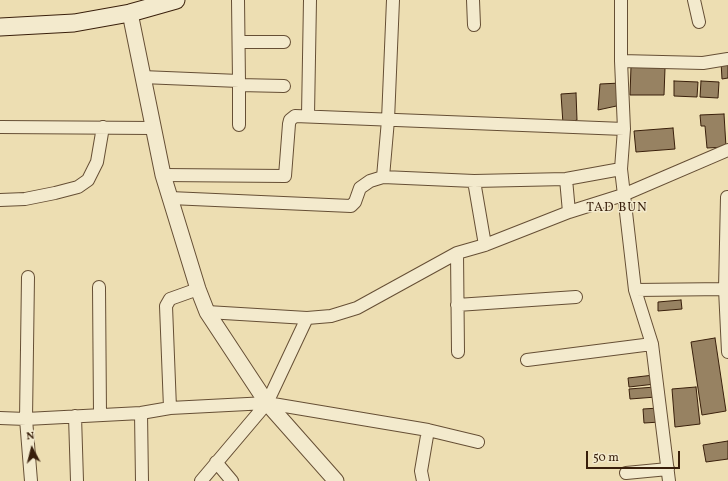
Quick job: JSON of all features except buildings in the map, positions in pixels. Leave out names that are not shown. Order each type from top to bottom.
[{"type":"main road","points":[[0,27],[74,23],[130,13],[174,0]]},
{"type":"street","points":[[238,0],[239,125]]},
{"type":"street","points":[[308,115],[310,0]]},
{"type":"street","points":[[383,177],[388,120],[393,0]]},
{"type":"street","points":[[473,0],[474,25]]},
{"type":"street","points":[[621,0],[621,61],[624,129],[621,169],[623,195],[635,290],[652,344],[669,475],[626,473]]},
{"type":"street","points":[[694,0],[699,22]]},
{"type":"street","points":[[130,13],[152,128],[163,175],[198,289],[207,312],[267,403],[336,481]]},
{"type":"street","points":[[239,42],[284,42]]},
{"type":"street","points":[[621,61],[703,63],[728,59]]},
{"type":"street","points":[[142,77],[284,86]]},
{"type":"street","points":[[163,175],[285,176],[290,120],[295,116],[308,115],[388,120],[624,129]]},
{"type":"street","points":[[0,127],[152,128]]},
{"type":"street","points":[[0,200],[25,199],[78,187],[88,180],[97,162],[103,127]]},
{"type":"street","points":[[207,312],[307,318],[331,316],[357,308],[457,253],[570,212],[623,195],[728,150]]},
{"type":"street","points":[[170,198],[351,206],[355,202],[360,188],[370,181],[383,177],[474,181],[566,179],[621,169]]},
{"type":"street","points":[[566,179],[570,212]]},
{"type":"street","points":[[474,181],[485,244]]},
{"type":"street","points":[[727,197],[726,289],[728,352]]},
{"type":"street","points":[[457,253],[458,352]]},
{"type":"street","points":[[28,277],[26,419],[31,481]]},
{"type":"street","points":[[99,287],[100,414]]},
{"type":"street","points":[[170,408],[166,306],[170,299],[198,289]]},
{"type":"street","points":[[635,290],[726,289]]},
{"type":"street","points":[[457,305],[576,297]]},
{"type":"street","points":[[201,481],[267,403],[307,318]]},
{"type":"street","points":[[527,360],[652,344]]},
{"type":"street","points":[[0,418],[26,419],[141,413],[170,408],[267,403],[428,430],[478,442]]},
{"type":"street","points":[[141,413],[142,481]]},
{"type":"street","points":[[75,416],[77,481]]},
{"type":"street","points":[[422,481],[421,472],[428,430]]},
{"type":"street","points":[[216,462],[232,481]]},
{"type":"district","name":"TAD BUN","points":[[617,209]]}]
